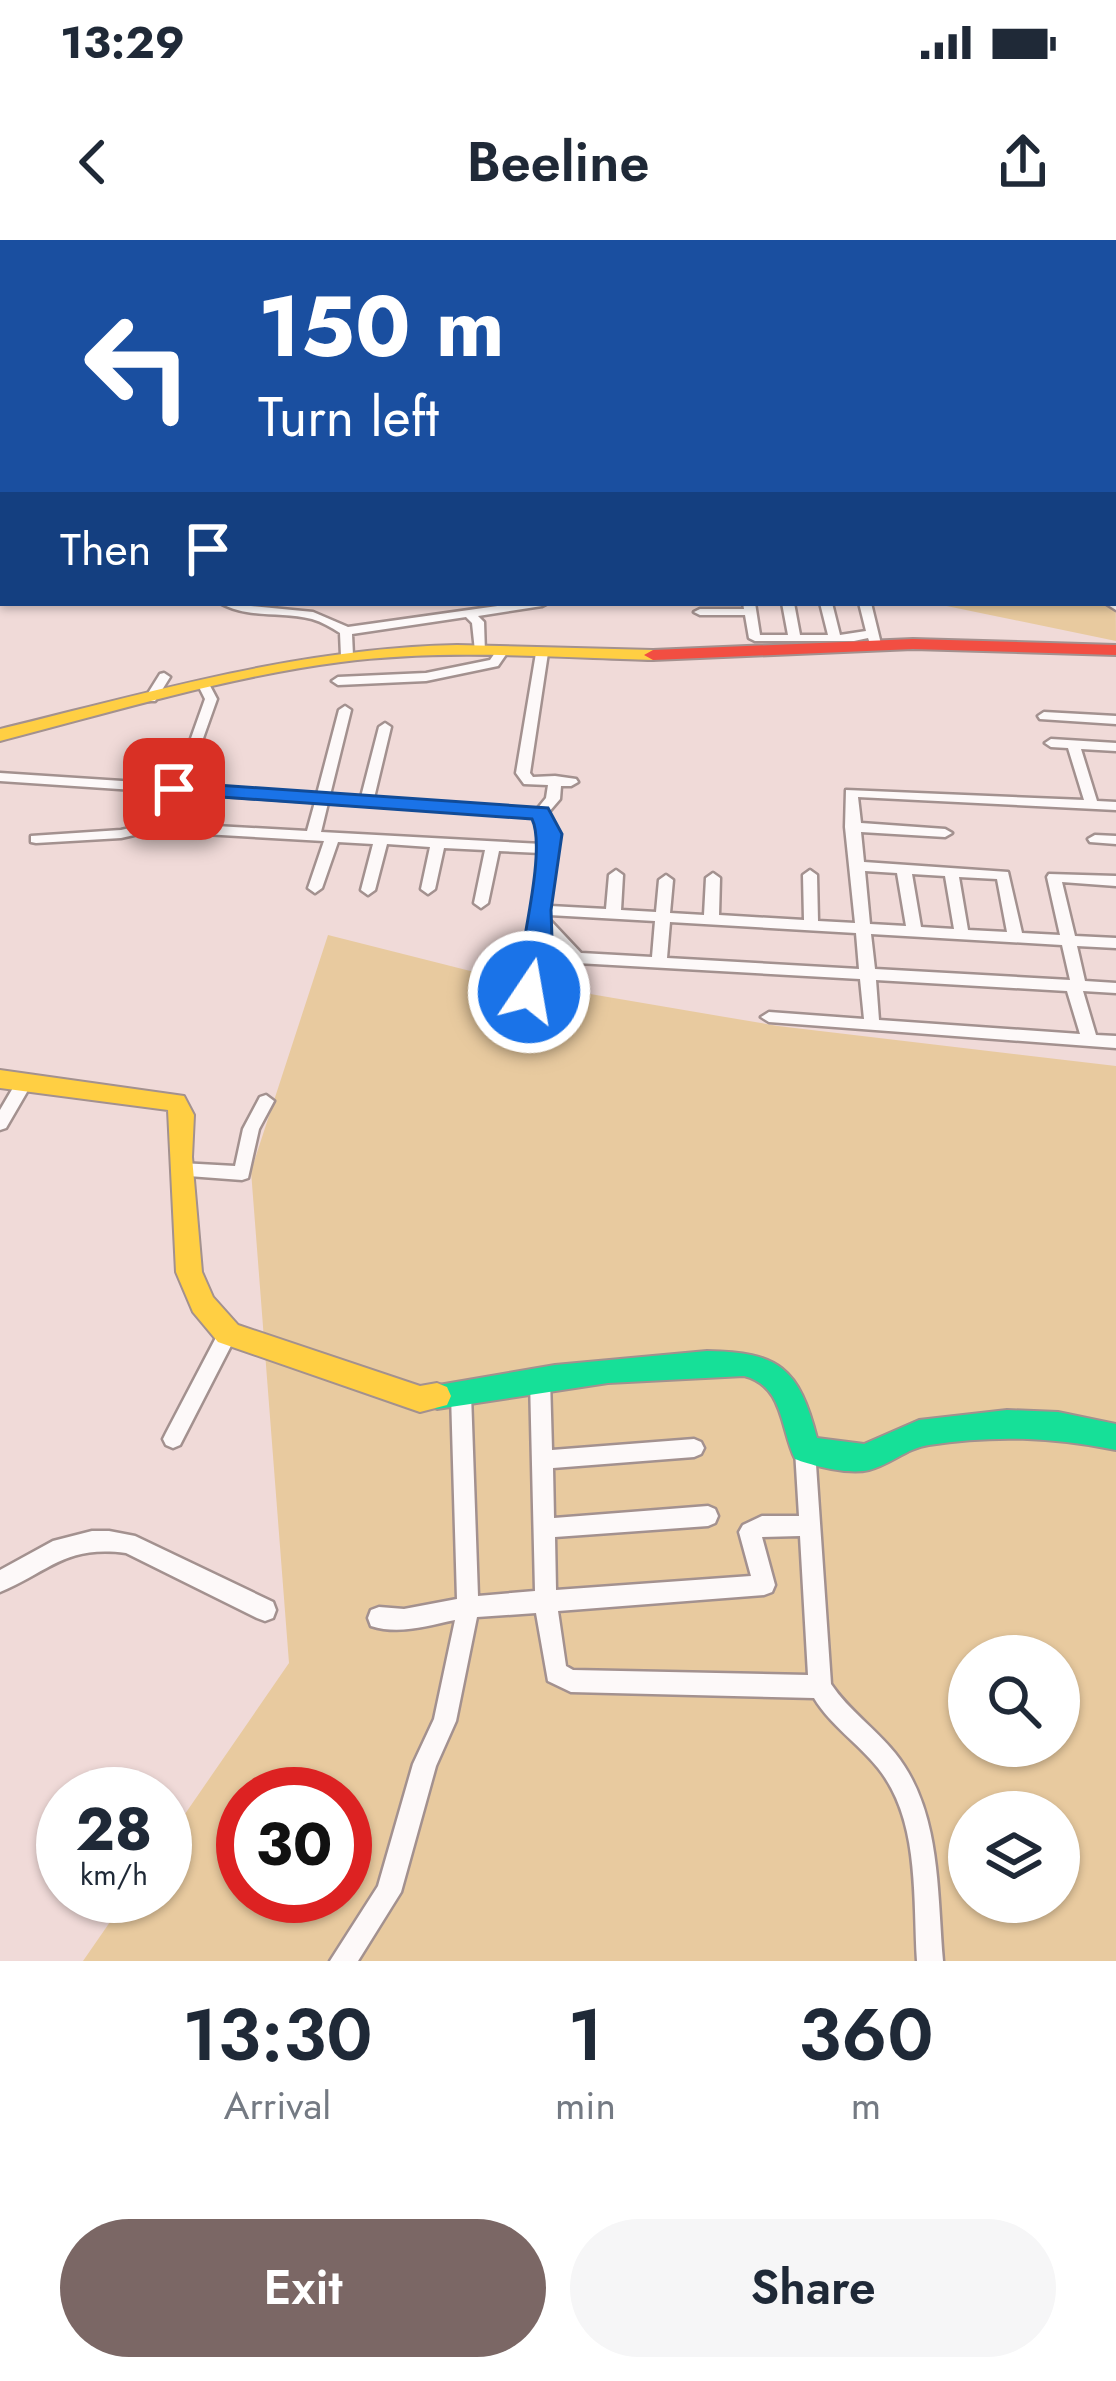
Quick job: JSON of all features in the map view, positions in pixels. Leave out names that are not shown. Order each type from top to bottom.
[{"type":"main road","points":[[0,735],[157,687],[204,685],[347,643],[656,656],[874,639],[1116,650]]},
{"type":"main road","points":[[11,1082],[176,1102],[182,1114],[181,1169],[194,1290],[228,1334],[281,1355],[351,1372],[405,1396],[436,1400],[540,1378],[723,1359],[764,1365],[787,1389],[805,1450],[865,1458],[919,1433],[1007,1423],[1058,1425],[1116,1437]]},
{"type":"street","points":[[0,240],[24,240]]},
{"type":"street","points":[[234,606],[306,611],[347,643],[522,606]]},
{"type":"street","points":[[789,606],[795,638]]},
{"type":"street","points":[[827,606],[835,638]]},
{"type":"street","points":[[700,612],[750,607],[755,638],[874,639],[867,606]]},
{"type":"street","points":[[338,681],[449,673],[494,663],[478,622],[469,614]]},
{"type":"street","points":[[541,813],[563,781],[529,781],[523,773],[542,653]]},
{"type":"street","points":[[152,827],[209,707],[204,685]]},
{"type":"street","points":[[313,836],[345,710]]},
{"type":"street","points":[[1044,716],[1116,720]]},
{"type":"street","points":[[367,800],[385,727]]},
{"type":"street","points":[[1052,742],[1116,747]]},
{"type":"street","points":[[1073,744],[1092,806]]},
{"type":"street","points":[[0,777],[541,813]]},
{"type":"street","points":[[872,1025],[851,794],[859,790],[1116,806]]},
{"type":"street","points":[[541,813],[550,828],[539,914],[542,951],[576,957],[1116,988]]},
{"type":"street","points":[[36,838],[121,834],[152,827],[548,849]]},
{"type":"street","points":[[852,827],[945,833]]},
{"type":"street","points":[[315,888],[332,839]]},
{"type":"street","points":[[1095,839],[1116,840]]},
{"type":"street","points":[[368,890],[381,840]]},
{"type":"street","points":[[428,890],[437,842]]},
{"type":"street","points":[[481,902],[493,846]]},
{"type":"street","points":[[856,866],[1003,875],[1016,938]]},
{"type":"street","points":[[904,870],[914,932]]},
{"type":"street","points":[[951,872],[962,935]]},
{"type":"street","points":[[614,914],[616,874]]},
{"type":"street","points":[[810,875],[812,926]]},
{"type":"street","points":[[1090,1041],[1054,877],[1116,881]]},
{"type":"street","points":[[711,920],[713,878]]},
{"type":"street","points":[[658,961],[666,880]]},
{"type":"street","points":[[761,899],[761,922]]},
{"type":"street","points":[[539,914],[614,914],[1116,944]]},
{"type":"street","points":[[539,914],[576,957]]},
{"type":"street","points":[[529,992],[532,949],[540,939]]},
{"type":"street","points":[[769,1017],[1116,1042]]},
{"type":"street","points":[[0,1124],[11,1082]]},
{"type":"street","points":[[181,1169],[242,1174],[251,1129],[266,1101]]},
{"type":"street","points":[[173,1439],[228,1334]]},
{"type":"street","points":[[540,1378],[546,1604],[553,1663],[562,1679],[820,1687]]},
{"type":"street","points":[[343,1961],[388,1892],[425,1764],[445,1721],[468,1607],[461,1394]]},
{"type":"street","points":[[542,1460],[694,1448]]},
{"type":"street","points":[[805,1450],[820,1687],[838,1718],[888,1762],[903,1788],[919,1836],[930,1961]]},
{"type":"street","points":[[546,1528],[708,1516]]},
{"type":"street","points":[[379,1618],[404,1620],[468,1607],[764,1586],[750,1532],[762,1526],[809,1526]]},
{"type":"street","points":[[0,1582],[49,1551],[86,1539],[107,1539],[128,1543],[265,1610]]},
{"type":"shaded area","points":[[947,606],[1116,606],[1116,641]]},
{"type":"shaded area","points":[[328,935],[502,979],[778,1026],[1116,1066],[1116,1961],[83,1961],[109,1923],[192,1923],[192,1804],[216,1769],[216,1923],[372,1923],[372,1767],[217,1767],[289,1663],[251,1171]]},
{"type":"traffic: fast","points":[[437,1396],[608,1371],[744,1363],[765,1369],[782,1385],[805,1450],[865,1458],[919,1433],[1007,1423],[1058,1425],[1116,1437]]},
{"type":"traffic: slow","points":[[0,735],[212,681],[341,657],[457,650],[653,655]]},
{"type":"traffic: slow","points":[[0,1079],[176,1102],[182,1115],[180,1157],[189,1272],[203,1304],[228,1334],[420,1399],[437,1396]]},
{"type":"traffic: jam","points":[[653,655],[913,644],[1116,650]]},
{"type":"route","points":[[174,789],[541,813],[551,834],[529,992]]}]
